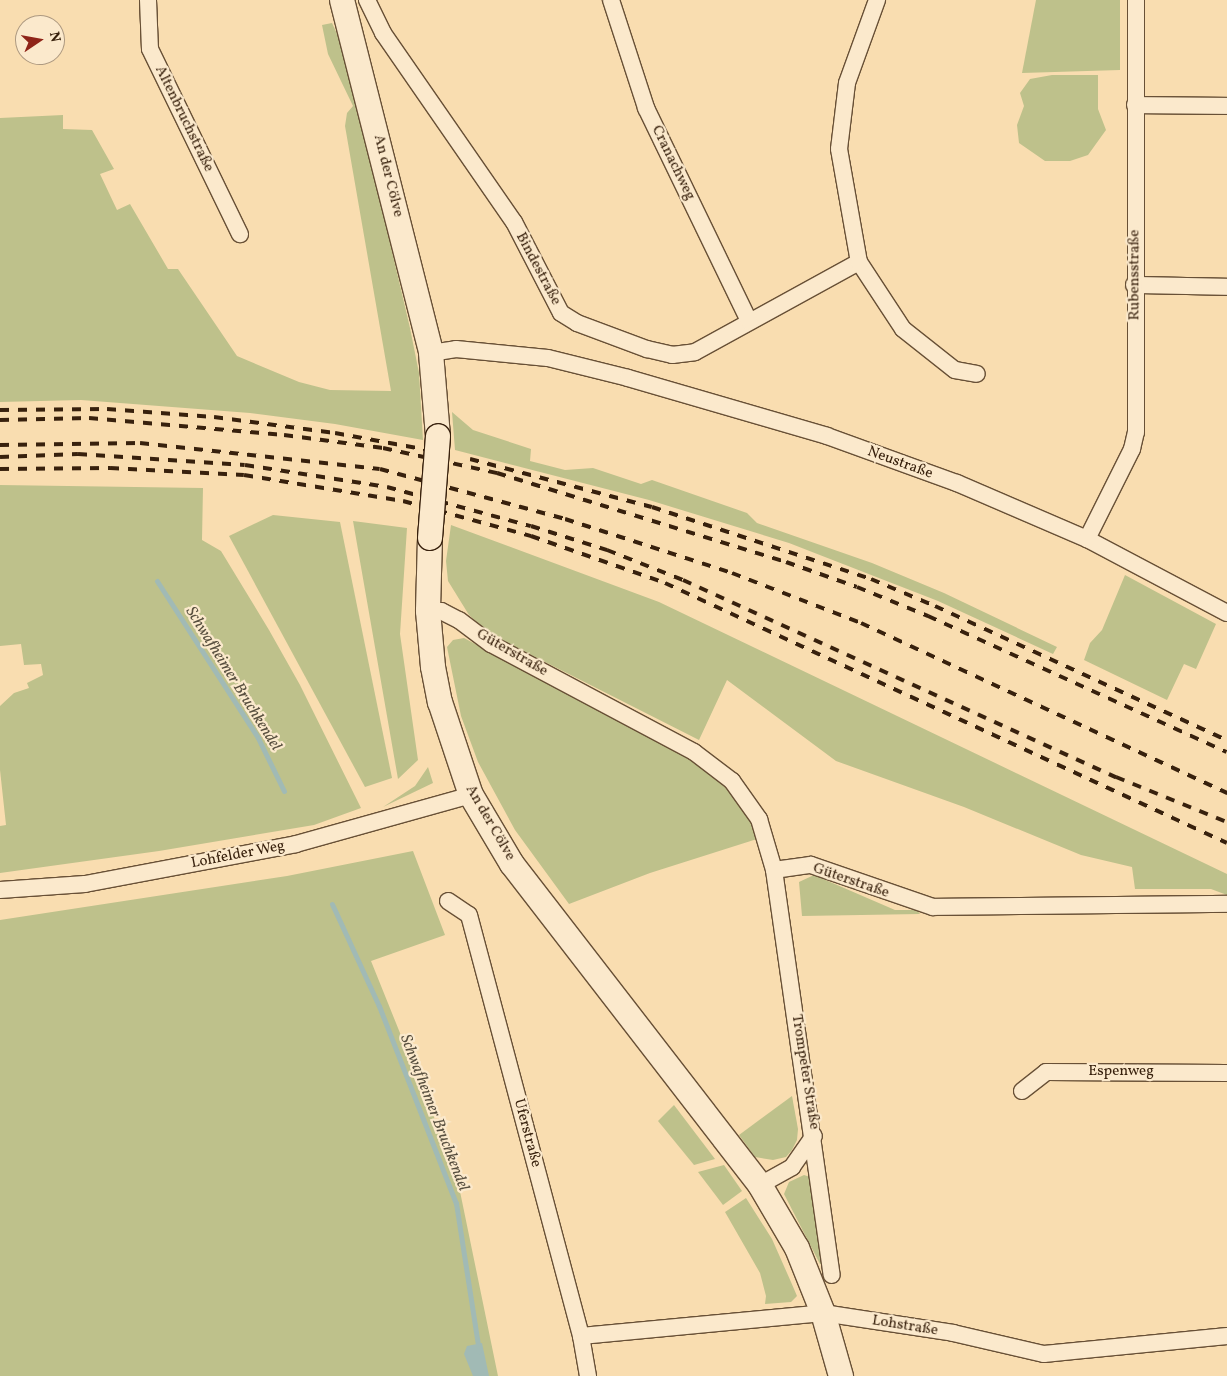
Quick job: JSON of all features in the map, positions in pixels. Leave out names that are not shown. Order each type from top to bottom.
[{"type":"street","name":"Altenbruchstraße","points":[[148,0],[150,50],[240,234]]},
{"type":"street","name":"An der Cölve","points":[[342,0],[431,353],[438,436],[430,538],[428,611],[433,667],[440,702],[470,795],[512,864],[760,1185],[797,1248],[823,1313]]},
{"type":"street","name":"Bindestraße","points":[[367,0],[383,33],[514,222],[562,313],[602,334],[672,355],[695,352],[859,262]]},
{"type":"street","name":"Cranachweg","points":[[611,0],[646,108],[749,321]]},
{"type":"street","points":[[877,0],[847,83],[839,149],[859,262],[903,329],[955,370],[977,374]]},
{"type":"street","name":"Rubensstraße","points":[[1087,539],[1132,449],[1136,432],[1134,285],[1136,0]]},
{"type":"street","points":[[1135,105],[1227,106]]},
{"type":"street","points":[[1134,285],[1227,287]]},
{"type":"street","name":"Neustraße","points":[[431,353],[456,349],[555,361],[628,378],[827,436],[957,483],[1087,539],[1227,614]]},
{"type":"street","name":"Güterstraße","points":[[428,611],[441,611],[459,620],[491,644],[694,752],[732,781],[760,819],[774,870],[810,865],[933,908],[1227,904]]},
{"type":"street","name":"Lohfelder Weg","points":[[0,890],[85,884],[296,844],[470,795]]},
{"type":"street","name":"Trompeter Straße","points":[[774,870],[814,1136],[832,1275]]},
{"type":"street","name":"Uferstraße","points":[[448,901],[470,915],[581,1336],[588,1376]]},
{"type":"street","name":"Espenweg","points":[[1022,1091],[1046,1072],[1227,1073]]},
{"type":"street","points":[[760,1185],[792,1167],[814,1136]]},
{"type":"street","points":[[823,1313],[841,1376]]},
{"type":"street","name":"Lohstraße","points":[[581,1336],[823,1313],[953,1333],[1044,1354],[1227,1336]]},
{"type":"green space","points":[[1036,0],[1120,0],[1120,70],[1022,73]]},
{"type":"green space","points":[[332,23],[345,51],[410,328],[419,373],[423,440],[335,424],[250,413],[81,400],[0,402],[0,118],[63,115],[63,129],[92,130],[114,169],[100,174],[117,210],[130,204],[168,269],[178,269],[237,356],[299,382],[330,390],[391,391],[345,126],[347,113],[353,106],[328,54],[322,25]]},
{"type":"green space","points":[[1052,75],[1098,75],[1098,109],[1106,130],[1088,155],[1070,161],[1045,161],[1019,143],[1017,125],[1024,106],[1020,93],[1030,79]]},
{"type":"green space","points":[[452,412],[473,430],[531,449],[530,461],[565,470],[593,468],[641,484],[652,480],[747,513],[757,523],[872,563],[944,593],[1057,647],[1053,654],[938,601],[789,543],[649,500],[455,450]]},
{"type":"green space","points":[[0,485],[203,488],[202,540],[221,551],[269,630],[300,685],[361,808],[314,825],[159,851],[0,873],[0,826],[6,825],[0,770],[0,706],[14,693],[29,688],[27,683],[43,675],[41,664],[24,665],[21,644],[0,646]]},
{"type":"green space","points":[[273,515],[340,522],[392,778],[365,787],[229,536]]},
{"type":"green space","points":[[353,521],[407,528],[400,634],[418,760],[398,779]]},
{"type":"green space","points":[[451,525],[659,602],[1227,874],[1227,895],[1211,889],[1135,889],[1132,867],[1081,855],[964,807],[836,761],[727,680],[699,740],[490,634],[469,615],[448,581],[446,561]]},
{"type":"green space","points":[[1125,575],[1216,624],[1196,669],[1184,664],[1167,700],[1084,660],[1090,643],[1102,630]]},
{"type":"green space","points":[[464,638],[681,753],[712,774],[737,799],[752,822],[757,839],[650,873],[569,904],[515,830],[478,762],[461,716],[447,647],[453,640]]},
{"type":"green space","points":[[428,767],[433,783],[383,807],[415,786]]},
{"type":"green space","points":[[413,851],[445,935],[371,961],[456,1172],[498,1376],[0,1376],[0,920],[287,876]]},
{"type":"green space","points":[[814,875],[895,910],[917,910],[920,914],[802,916],[799,882]]},
{"type":"green space","points":[[792,1096],[798,1129],[797,1140],[792,1150],[786,1157],[773,1160],[755,1157],[739,1135]]},
{"type":"green space","points":[[674,1105],[715,1159],[694,1165],[658,1121]]},
{"type":"green space","points":[[724,1165],[742,1191],[723,1205],[698,1172]]},
{"type":"green space","points":[[804,1175],[810,1177],[823,1264],[820,1264],[784,1194],[789,1182]]},
{"type":"green space","points":[[746,1198],[772,1239],[791,1282],[797,1296],[791,1302],[765,1304],[766,1296],[760,1273],[725,1212]]},
{"type":"water","points":[[482,1343],[489,1376],[473,1376],[464,1354],[467,1346]]},
{"type":"waterway","name":"Schwafheimer Bruchkendel","points":[[157,581],[258,738],[284,791]]},
{"type":"waterway","name":"Schwafheimer Bruchkendel","points":[[332,904],[379,1006],[456,1203],[479,1351]]},
{"type":"railway","points":[[0,410],[107,409],[214,417],[335,433],[433,451]]},
{"type":"railway","points":[[0,420],[89,418],[284,435],[383,448],[497,473],[786,562],[857,587],[928,616],[1227,752]]},
{"type":"railway","points":[[0,445],[140,443],[380,469],[565,519],[732,573],[861,623],[1227,793]]},
{"type":"railway","points":[[0,457],[78,454],[245,465],[387,487],[531,526],[607,550],[683,580],[1116,777],[1227,822]]},
{"type":"railway","points":[[470,459],[652,507],[871,579],[935,606],[1227,740]]},
{"type":"railway","points":[[0,469],[110,468],[244,475],[403,501],[531,536],[665,583],[1227,843]]}]
